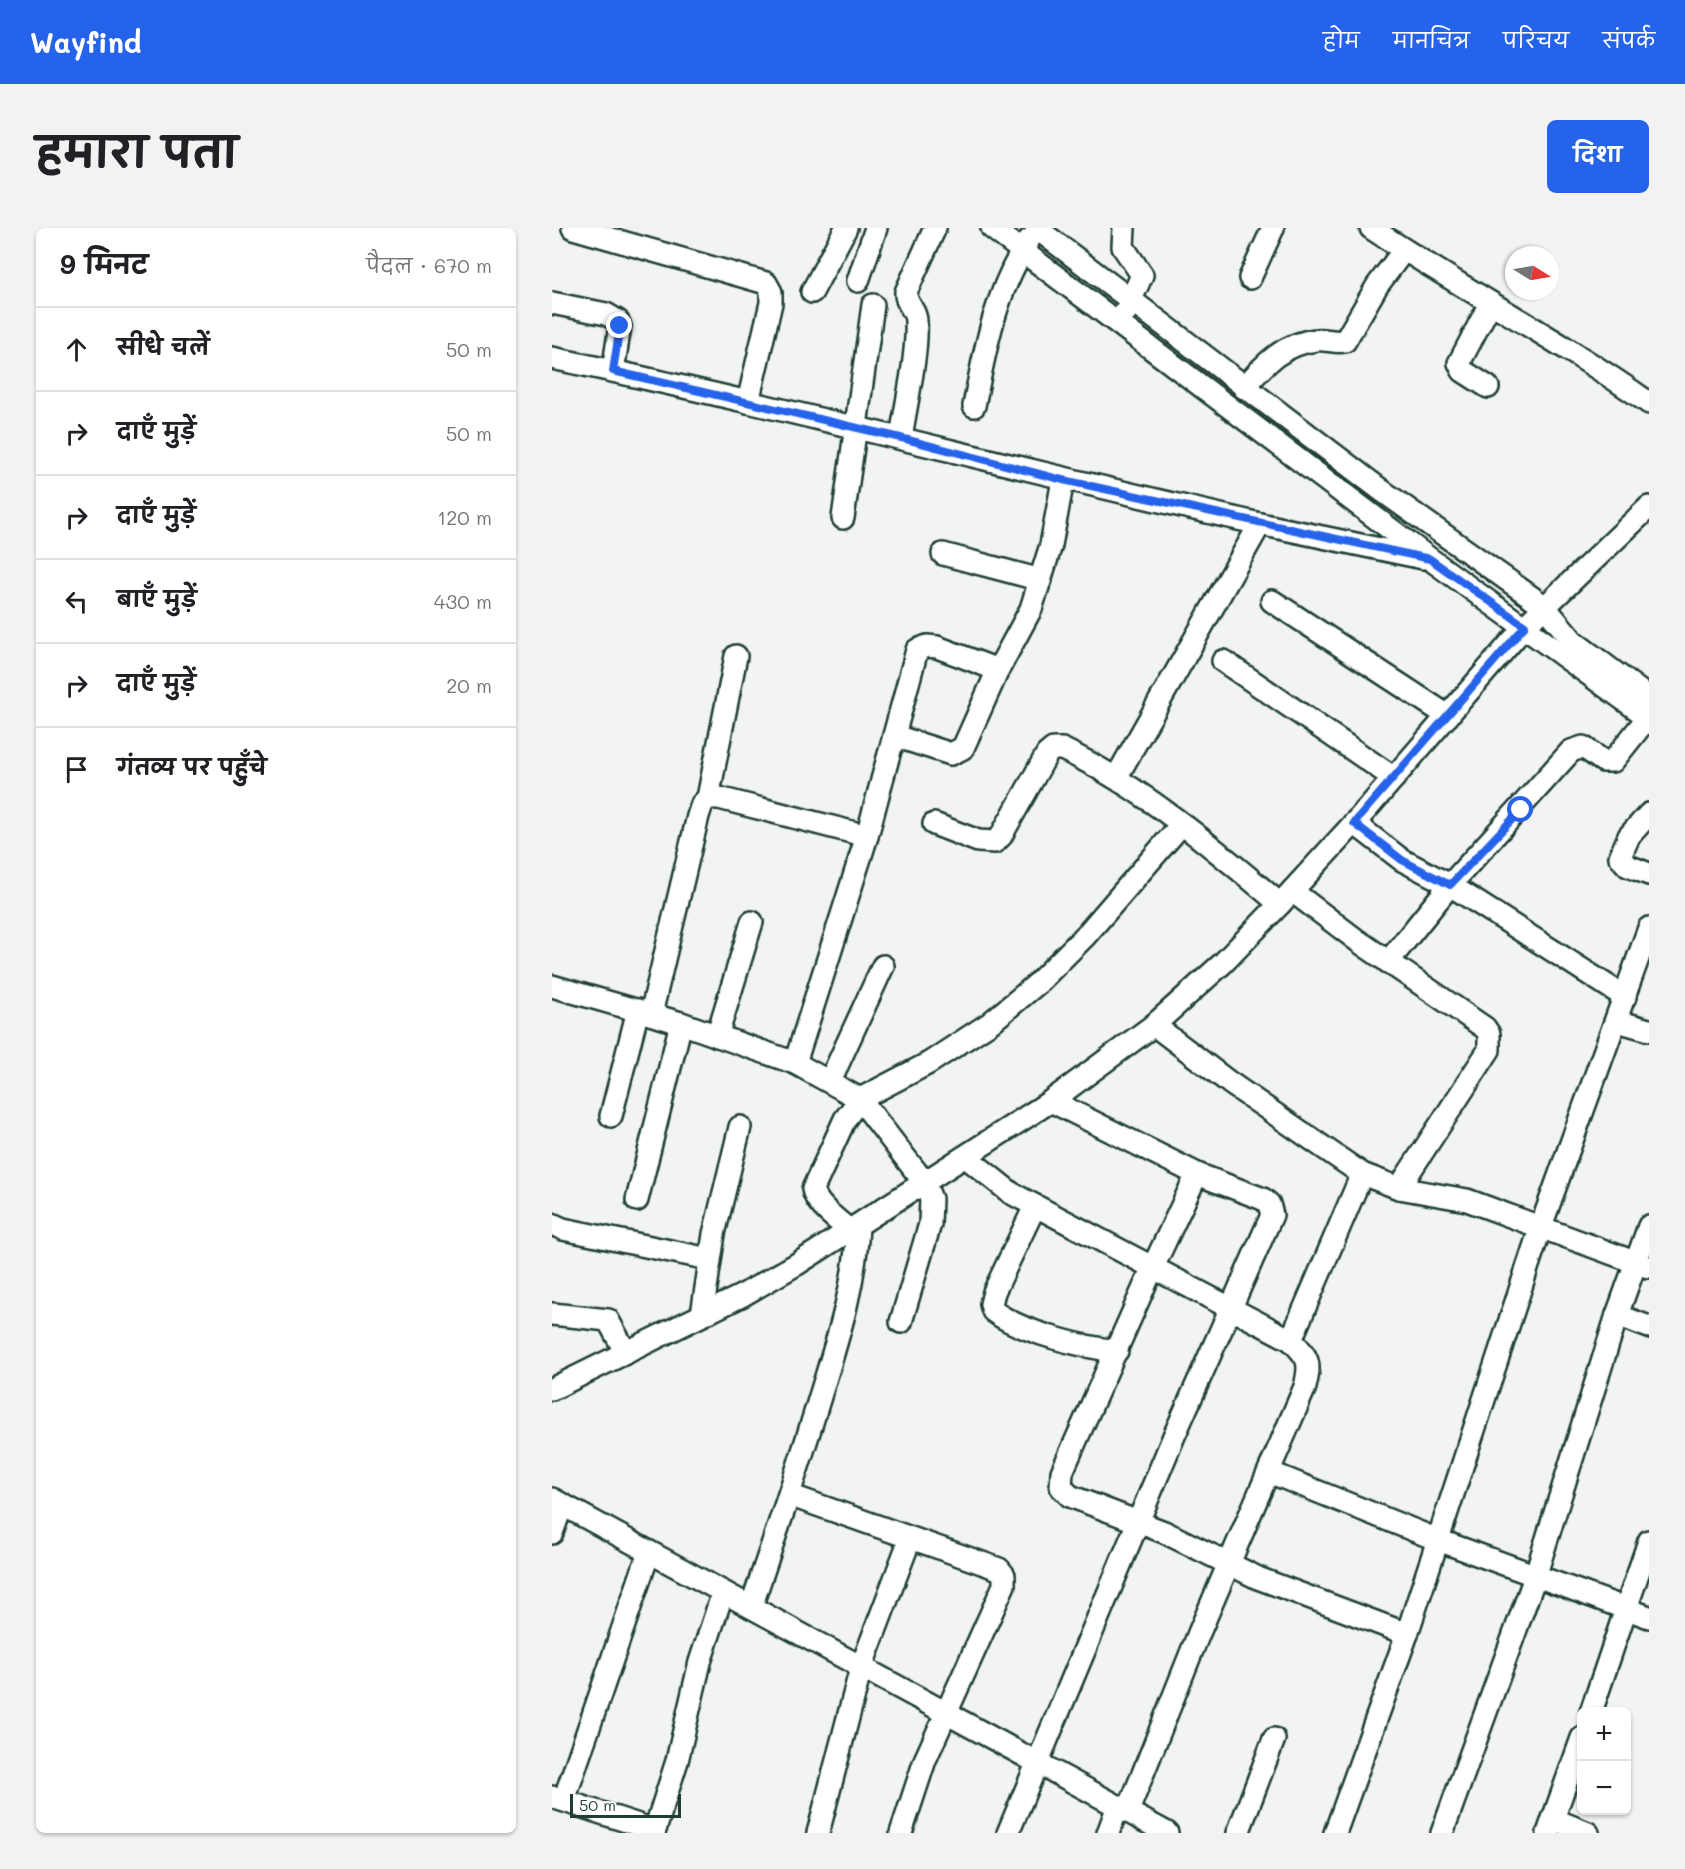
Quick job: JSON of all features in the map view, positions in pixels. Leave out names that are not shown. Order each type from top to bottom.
[{"type":"street","points":[[573,228],[766,283],[771,292],[771,303],[748,402]]},
{"type":"street","points":[[812,292],[846,228]]},
{"type":"street","points":[[858,281],[876,228]]},
{"type":"street","points":[[901,438],[916,333],[915,315],[907,302],[906,292],[935,228]]},
{"type":"street","points":[[992,228],[1430,559],[1649,711]]},
{"type":"street","points":[[974,406],[992,319],[1022,250],[1036,228],[1237,383],[1381,490],[1544,606],[1560,630],[1649,711]]},
{"type":"street","points":[[1119,325],[1142,275],[1123,247],[1124,228]]},
{"type":"street","points":[[1250,278],[1273,228]]},
{"type":"street","points":[[1371,228],[1490,304],[1554,340],[1649,404]]},
{"type":"street","points":[[1216,398],[1287,348],[1305,341],[1345,341],[1381,279],[1404,250]]},
{"type":"street","points":[[1080,295],[1095,274]]},
{"type":"street","points":[[552,303],[606,314],[618,321],[620,326],[613,371]]},
{"type":"street","points":[[1488,387],[1463,371],[1459,363],[1490,304]]},
{"type":"street","points":[[843,518],[873,305]]},
{"type":"street","points":[[552,358],[855,427],[1063,480],[1430,559]]},
{"type":"street","points":[[895,736],[945,753],[958,753],[963,748],[998,670],[1031,609],[1041,580],[1063,480]]},
{"type":"street","points":[[1368,511],[1381,490]]},
{"type":"street","points":[[552,1389],[743,1295],[854,1228],[1051,1101],[1154,1025],[1223,963],[1286,898],[1394,778],[1525,626],[1649,507]]},
{"type":"street","points":[[1116,778],[1260,524]]},
{"type":"street","points":[[943,554],[1041,580]]},
{"type":"street","points":[[1272,601],[1448,716]]},
{"type":"street","points":[[795,1063],[867,836],[917,650],[927,646],[937,647],[998,670]]},
{"type":"street","points":[[611,1116],[645,1012],[698,816],[702,804],[708,798],[736,656]]},
{"type":"street","points":[[1223,661],[1394,778]]},
{"type":"street","points":[[1388,962],[1450,885],[1521,810],[1571,751],[1583,747],[1603,760],[1613,761],[1649,711]]},
{"type":"street","points":[[934,824],[978,841],[995,842],[1001,836],[1047,754],[1053,749],[1062,749],[1116,778],[1224,856],[1485,1028],[1491,1041],[1489,1050],[1399,1188]]},
{"type":"street","points":[[708,798],[718,798],[867,836]]},
{"type":"street","points":[[1649,814],[1629,836],[1620,856],[1628,866],[1649,874]]},
{"type":"street","points":[[1354,823],[1402,860],[1450,885],[1624,997]]},
{"type":"street","points":[[854,1228],[821,1205],[814,1197],[813,1189],[841,1128],[860,1099],[929,1063],[990,1023],[1038,983],[1086,935],[1181,825]]},
{"type":"street","points":[[717,1036],[752,922]]},
{"type":"street","points":[[1335,1833],[1407,1634],[1540,1229],[1649,928]]},
{"type":"street","points":[[830,1081],[883,966]]},
{"type":"street","points":[[552,986],[681,1023],[795,1063],[860,1099],[924,1182],[931,1199],[932,1212],[901,1322]]},
{"type":"street","points":[[1617,1021],[1649,1030]]},
{"type":"street","points":[[637,1200],[681,1023]]},
{"type":"street","points":[[1154,1025],[1230,1083],[1362,1174],[1399,1188],[1467,1200],[1642,1265]]},
{"type":"street","points":[[1008,1833],[1138,1522],[1269,1224],[1272,1209],[1263,1199],[1197,1174],[1051,1101]]},
{"type":"street","points":[[702,1315],[709,1259],[740,1127]]},
{"type":"street","points":[[966,1157],[1011,1193],[1291,1340],[1306,1355],[1310,1368],[1305,1388],[1230,1564],[1123,1808],[1108,1833]]},
{"type":"street","points":[[1197,1174],[1062,1472],[1061,1487],[1070,1496],[1138,1522],[1258,1578],[1407,1634]]},
{"type":"street","points":[[1291,1340],[1362,1174]]},
{"type":"street","points":[[1035,1206],[994,1292],[991,1304],[993,1311],[1007,1320],[1074,1344],[1117,1351]]},
{"type":"street","points":[[552,1224],[563,1229],[709,1259]]},
{"type":"street","points":[[1442,1833],[1534,1577],[1617,1315],[1642,1265],[1649,1226]]},
{"type":"street","points":[[751,1607],[789,1495],[849,1300],[856,1264],[854,1228]]},
{"type":"street","points":[[552,1314],[608,1320],[626,1353]]},
{"type":"street","points":[[1617,1315],[1649,1326]]},
{"type":"street","points":[[1269,1472],[1534,1577],[1649,1617]]},
{"type":"street","points":[[789,1495],[999,1569],[1004,1575],[1004,1586],[925,1760],[901,1833]]},
{"type":"street","points":[[552,1533],[557,1502],[1167,1833]]},
{"type":"street","points":[[818,1833],[861,1668],[910,1539]]},
{"type":"street","points":[[1593,1707],[1649,1541]]},
{"type":"street","points":[[649,1552],[558,1799],[654,1832],[677,1761],[700,1662],[723,1592]]},
{"type":"street","points":[[1239,1833],[1274,1739]]},
{"type":"street","points":[[1577,1750],[1551,1826],[1588,1833]]},
{"type":"route","points":[[620,326],[613,371],[901,438],[1063,480],[1430,559],[1479,596],[1525,626],[1354,823],[1402,860],[1450,885],[1521,810]]}]
